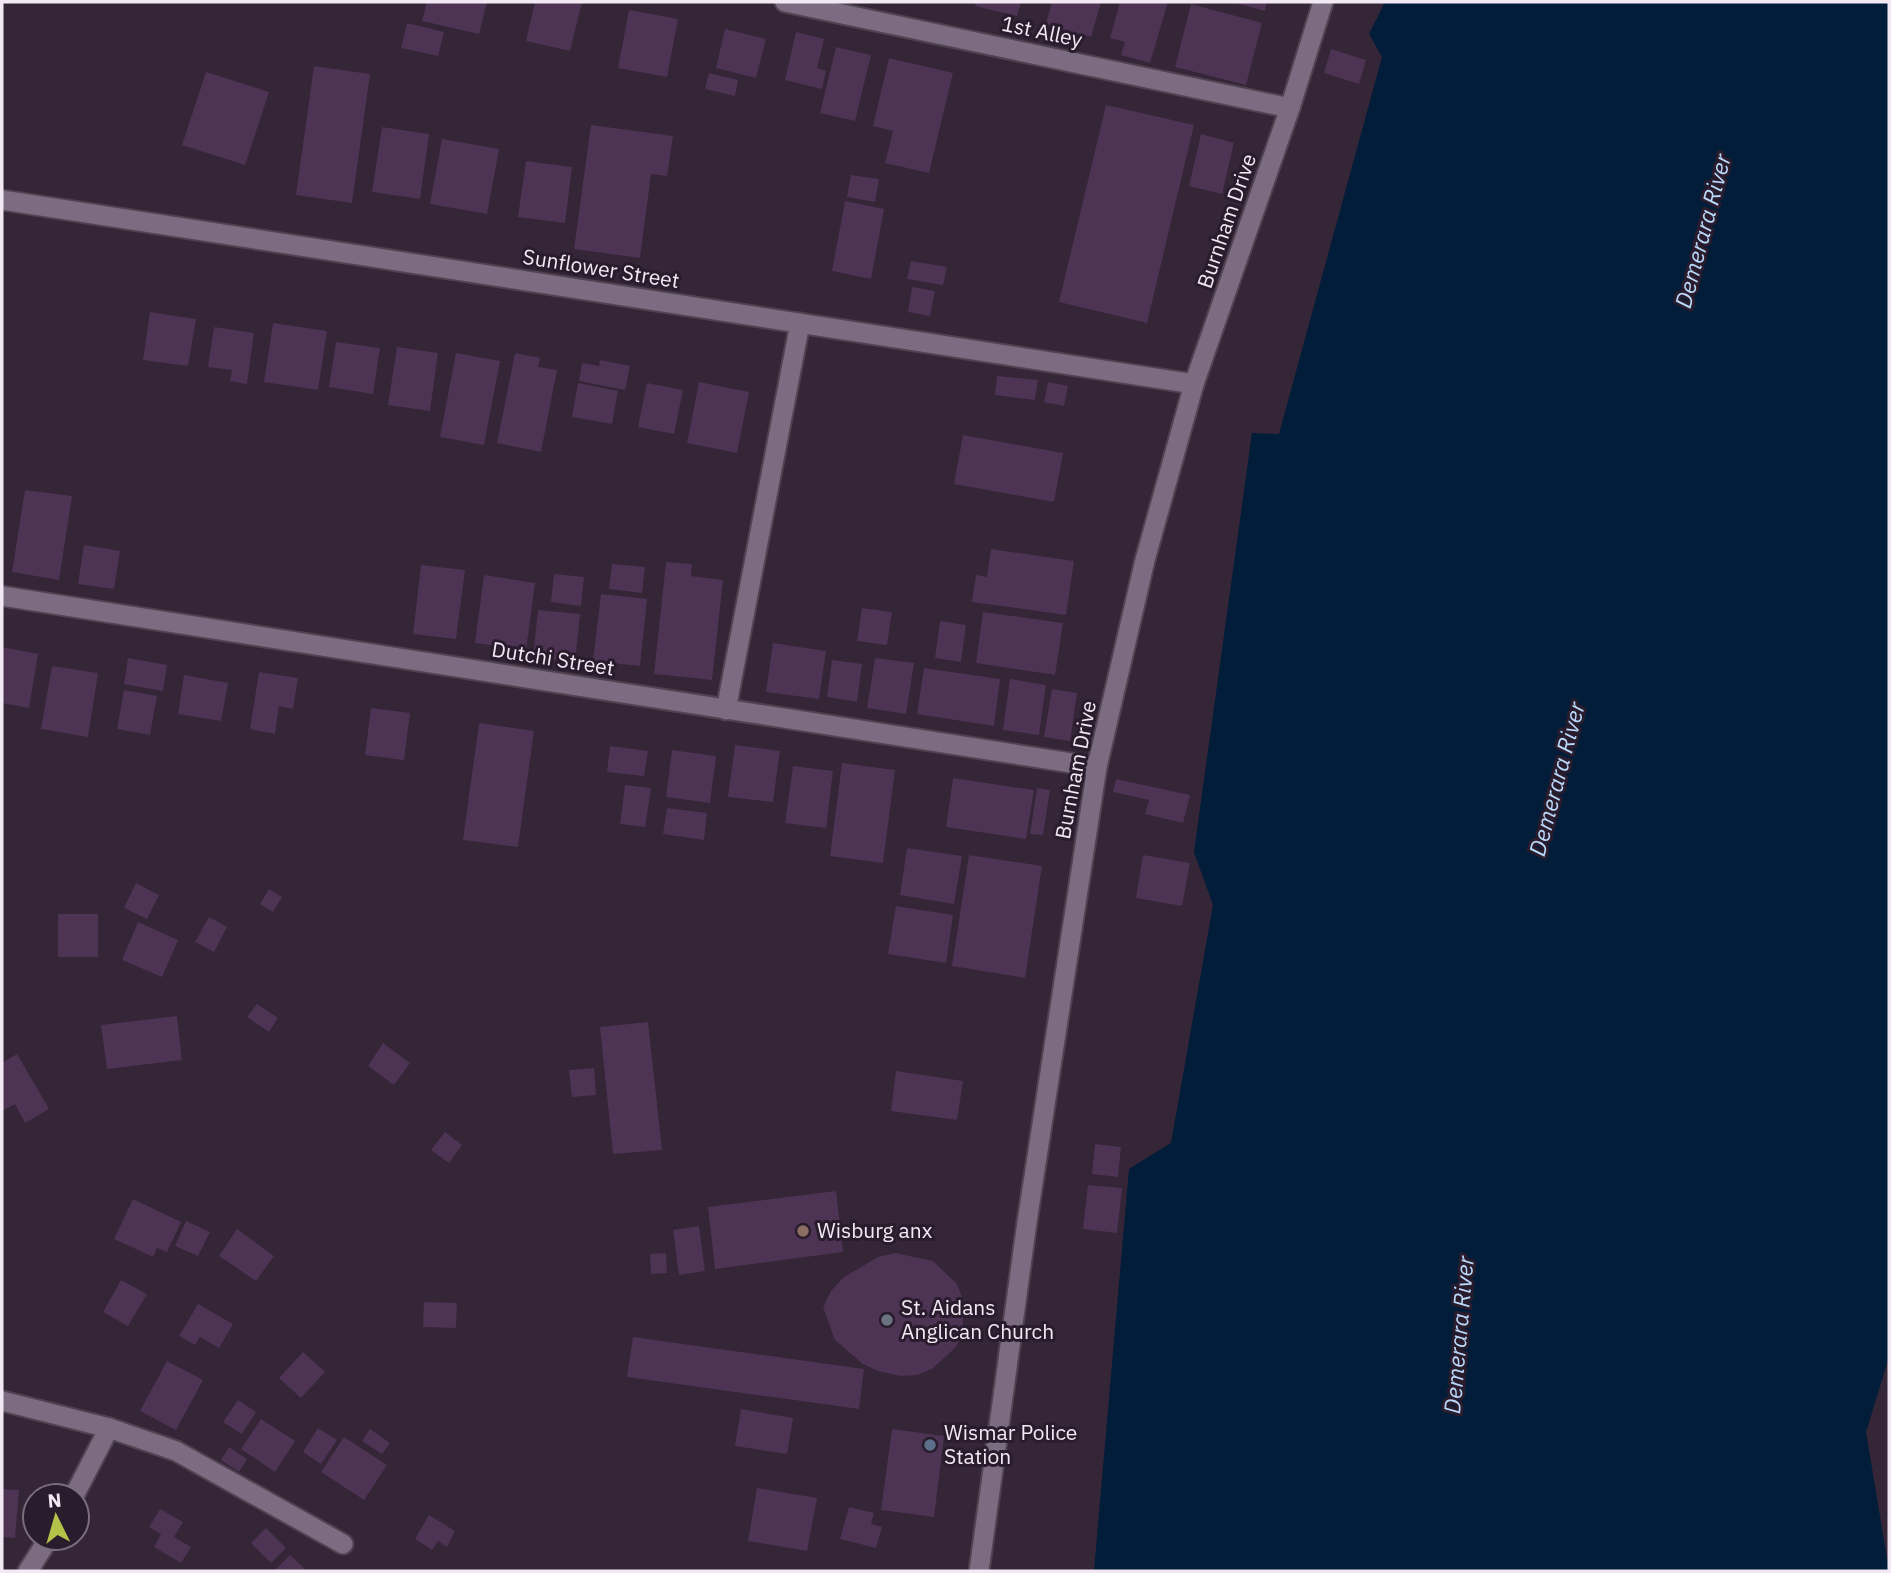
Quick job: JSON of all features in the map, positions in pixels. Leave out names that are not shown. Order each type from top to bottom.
[{"type":"street","name":"1st Alley","points":[[785,2],[1290,108]]},
{"type":"street","name":"Burnham Drive","points":[[979,1571],[1027,1222],[1097,767],[1145,560],[1194,384],[1290,108],[1323,2]]},
{"type":"street","name":"Sunflower Street","points":[[2,200],[1194,384]]},
{"type":"street","points":[[726,710],[800,323]]},
{"type":"street","name":"Dutchi Street","points":[[2,596],[1097,767]]},
{"type":"street","points":[[2,1401],[109,1428],[176,1451],[343,1544]]},
{"type":"street","points":[[81,1482],[109,1428]]},
{"type":"street","points":[[28,1571],[40,1552]]},
{"type":"water","name":"Demerara River","points":[[1385,2],[1889,2],[1889,1357],[1866,1432],[1889,1571],[1094,1571],[1129,1169],[1171,1143],[1213,905],[1194,852],[1252,433],[1279,434],[1382,57],[1369,34]]},
{"type":"building","points":[[427,2],[487,2],[479,34],[422,21]]},
{"type":"building","points":[[535,2],[582,2],[570,51],[526,41]]},
{"type":"building","points":[[976,2],[1021,2],[1017,16],[975,6]]},
{"type":"building","points":[[1052,2],[1101,2],[1091,37],[1046,24]]},
{"type":"building","points":[[1120,2],[1168,2],[1150,63],[1121,55],[1125,42],[1110,38]]},
{"type":"building","points":[[1232,2],[1267,2],[1265,11]]},
{"type":"building","points":[[1191,4],[1262,23],[1246,85],[1175,67]]},
{"type":"building","points":[[629,10],[678,19],[667,77],[618,68]]},
{"type":"building","points":[[407,23],[444,32],[438,56],[401,48]]},
{"type":"building","points":[[725,29],[766,39],[756,78],[716,68]]},
{"type":"building","points":[[796,32],[824,39],[817,68],[826,71],[822,89],[785,80]]},
{"type":"building","points":[[836,47],[871,55],[855,121],[820,113]]},
{"type":"building","points":[[1331,49],[1366,60],[1359,84],[1324,73]]},
{"type":"building","points":[[889,58],[953,73],[929,173],[885,163],[893,131],[873,126]]},
{"type":"building","points":[[314,66],[370,74],[352,203],[296,195]]},
{"type":"building","points":[[206,72],[269,92],[245,165],[182,145]]},
{"type":"building","points":[[709,73],[738,80],[735,96],[705,89]]},
{"type":"building","points":[[1106,105],[1194,125],[1147,323],[1059,302]]},
{"type":"building","points":[[591,125],[673,136],[667,176],[651,174],[640,258],[574,249]]},
{"type":"building","points":[[382,127],[429,134],[420,199],[372,192]]},
{"type":"building","points":[[1201,134],[1234,143],[1222,194],[1189,186]]},
{"type":"building","points":[[442,139],[499,149],[487,214],[430,204]]},
{"type":"building","points":[[526,161],[572,167],[565,223],[518,217]]},
{"type":"building","points":[[851,175],[879,179],[875,202],[847,197]]},
{"type":"building","points":[[845,201],[884,209],[871,279],[832,271]]},
{"type":"building","points":[[911,261],[947,267],[943,285],[907,279]]},
{"type":"building","points":[[912,287],[935,291],[930,316],[908,312]]},
{"type":"building","points":[[150,312],[196,319],[188,366],[143,360]]},
{"type":"building","points":[[273,323],[327,331],[318,390],[264,382]]},
{"type":"building","points":[[214,327],[254,333],[247,384],[230,381],[232,370],[208,367]]},
{"type":"building","points":[[336,342],[380,348],[373,394],[329,387]]},
{"type":"building","points":[[397,347],[438,353],[430,411],[388,405]]},
{"type":"building","points":[[456,353],[500,361],[484,445],[440,437]]},
{"type":"building","points":[[515,353],[540,358],[538,367],[557,370],[541,452],[497,443]]},
{"type":"building","points":[[600,360],[630,366],[625,390],[579,381],[582,363],[599,366]]},
{"type":"building","points":[[997,376],[1038,380],[1035,400],[995,395]]},
{"type":"building","points":[[699,382],[749,392],[737,453],[687,443]]},
{"type":"building","points":[[1048,382],[1068,386],[1064,406],[1044,402]]},
{"type":"building","points":[[578,383],[618,391],[612,424],[572,417]]},
{"type":"building","points":[[647,383],[683,390],[674,434],[638,427]]},
{"type":"building","points":[[963,435],[1063,453],[1054,502],[954,484]]},
{"type":"building","points":[[25,490],[72,496],[59,580],[12,572]]},
{"type":"building","points":[[84,545],[120,551],[114,589],[78,584]]},
{"type":"building","points":[[991,549],[1074,561],[1066,615],[972,602],[976,575],[987,577]]},
{"type":"building","points":[[666,562],[692,564],[691,576],[723,580],[712,680],[654,674]]},
{"type":"building","points":[[612,564],[645,567],[642,593],[609,589]]},
{"type":"building","points":[[421,565],[465,570],[456,639],[413,634]]},
{"type":"building","points":[[554,574],[584,577],[581,606],[551,602]]},
{"type":"building","points":[[484,575],[535,583],[526,650],[475,643]]},
{"type":"building","points":[[601,594],[647,599],[640,666],[593,661]]},
{"type":"building","points":[[862,608],[892,612],[887,645],[857,641]]},
{"type":"building","points":[[538,610],[580,614],[575,662],[533,657]]},
{"type":"building","points":[[983,612],[1063,623],[1055,675],[976,663]]},
{"type":"building","points":[[940,621],[966,625],[961,662],[935,658]]},
{"type":"building","points":[[773,643],[826,651],[819,699],[766,692]]},
{"type":"building","points":[[2,647],[38,654],[29,708],[2,703]]},
{"type":"building","points":[[128,658],[167,665],[163,691],[124,684]]},
{"type":"building","points":[[875,658],[914,663],[906,714],[867,708]]},
{"type":"building","points":[[832,660],[862,664],[857,702],[827,697]]},
{"type":"building","points":[[52,666],[98,673],[88,737],[41,729]]},
{"type":"building","points":[[924,668],[1000,679],[994,726],[917,714]]},
{"type":"building","points":[[259,672],[298,678],[293,709],[279,706],[275,734],[250,729]]},
{"type":"building","points":[[184,675],[228,683],[221,721],[178,714]]},
{"type":"building","points":[[1010,679],[1046,685],[1039,735],[1003,730]]},
{"type":"building","points":[[1052,689],[1077,693],[1070,741],[1044,737]]},
{"type":"building","points":[[124,690],[157,696],[150,735],[117,729]]},
{"type":"building","points":[[371,708],[410,713],[404,760],[365,755]]},
{"type":"building","points":[[479,723],[534,731],[518,847],[463,840]]},
{"type":"building","points":[[735,745],[780,751],[773,802],[728,797]]},
{"type":"building","points":[[610,746],[648,751],[644,776],[607,772]]},
{"type":"building","points":[[672,750],[716,756],[710,803],[666,797]]},
{"type":"building","points":[[842,763],[895,770],[883,863],[830,856]]},
{"type":"building","points":[[793,766],[833,771],[826,828],[785,823]]},
{"type":"building","points":[[953,778],[1034,790],[1026,839],[946,827]]},
{"type":"building","points":[[1116,779],[1190,795],[1183,823],[1145,814],[1149,800],[1113,792]]},
{"type":"building","points":[[625,785],[651,788],[645,827],[620,824]]},
{"type":"building","points":[[1037,788],[1050,790],[1043,835],[1030,834]]},
{"type":"building","points":[[667,808],[707,813],[704,840],[663,834]]},
{"type":"building","points":[[907,848],[962,856],[954,904],[900,895]]},
{"type":"building","points":[[969,855],[1042,866],[1025,978],[952,966]]},
{"type":"building","points":[[1143,855],[1190,863],[1182,906],[1136,898]]},
{"type":"building","points":[[136,883],[159,895],[147,919],[124,908]]},
{"type":"building","points":[[269,889],[282,897],[273,912],[260,904]]},
{"type":"building","points":[[896,906],[953,915],[946,963],[888,954]]},
{"type":"building","points":[[58,914],[98,914],[98,957],[58,957]]},
{"type":"building","points":[[209,917],[227,927],[214,952],[195,942]]},
{"type":"building","points":[[138,922],[178,940],[162,977],[122,960]]},
{"type":"building","points":[[257,1004],[278,1018],[269,1032],[247,1017]]},
{"type":"building","points":[[177,1016],[182,1060],[107,1069],[101,1025]]},
{"type":"building","points":[[648,1022],[662,1150],[613,1154],[600,1027]]},
{"type":"building","points":[[383,1043],[410,1063],[394,1085],[368,1066]]},
{"type":"building","points":[[17,1054],[49,1109],[25,1123],[15,1104],[2,1111],[2,1063]]},
{"type":"building","points":[[594,1068],[596,1095],[572,1097],[569,1070]]},
{"type":"building","points":[[896,1071],[963,1081],[957,1120],[891,1111]]},
{"type":"building","points":[[445,1132],[462,1145],[449,1163],[431,1150]]},
{"type":"building","points":[[1095,1144],[1121,1147],[1118,1177],[1092,1174]]},
{"type":"building","points":[[1088,1185],[1122,1188],[1117,1233],[1083,1229]]},
{"type":"building","points":[[836,1191],[843,1252],[715,1269],[708,1207]]},
{"type":"building","points":[[133,1199],[181,1222],[167,1252],[157,1248],[153,1257],[114,1239]]},
{"type":"building","points":[[186,1221],[210,1232],[198,1256],[175,1246]]},
{"type":"building","points":[[699,1226],[705,1271],[679,1275],[673,1230]]},
{"type":"building","points":[[237,1229],[274,1256],[256,1281],[219,1256]]},
{"type":"building","points":[[666,1253],[667,1273],[651,1274],[650,1254]]},
{"type":"building","points":[[895,1253],[933,1261],[957,1284],[963,1300],[963,1332],[956,1347],[932,1369],[917,1375],[900,1376],[863,1364],[835,1340],[823,1307],[831,1291],[844,1277],[878,1257]]},
{"type":"building","points":[[121,1280],[147,1294],[128,1326],[103,1312]]},
{"type":"building","points":[[424,1302],[457,1303],[456,1328],[423,1327]]},
{"type":"building","points":[[198,1304],[233,1324],[219,1348],[200,1337],[195,1345],[179,1336]]},
{"type":"building","points":[[633,1337],[864,1369],[859,1409],[627,1377]]},
{"type":"building","points":[[303,1352],[325,1372],[301,1398],[279,1378]]},
{"type":"building","points":[[167,1361],[203,1380],[176,1430],[140,1411]]},
{"type":"building","points":[[238,1400],[256,1412],[242,1434],[223,1422]]},
{"type":"building","points":[[741,1409],[793,1418],[787,1454],[735,1446]]},
{"type":"building","points":[[261,1419],[295,1441],[275,1472],[241,1449]]},
{"type":"building","points":[[318,1428],[337,1440],[321,1464],[303,1452]]},
{"type":"building","points":[[370,1429],[390,1443],[382,1454],[362,1441]]},
{"type":"building","points":[[892,1429],[944,1436],[934,1517],[881,1510]]},
{"type":"building","points":[[344,1437],[387,1465],[364,1500],[321,1472]]},
{"type":"building","points":[[229,1447],[247,1459],[239,1472],[221,1460]]},
{"type":"building","points":[[757,1488],[817,1498],[807,1551],[748,1541]]},
{"type":"building","points":[[2,1489],[19,1490],[15,1538],[2,1537]]},
{"type":"building","points":[[849,1507],[874,1513],[871,1524],[882,1527],[876,1548],[840,1539]]},
{"type":"building","points":[[160,1509],[183,1522],[174,1537],[191,1547],[181,1563],[154,1547],[161,1534],[149,1527]]},
{"type":"building","points":[[429,1515],[455,1531],[447,1547],[438,1541],[432,1550],[415,1539]]},
{"type":"building","points":[[266,1528],[286,1548],[271,1563],[251,1543]]},
{"type":"building","points":[[290,1555],[307,1571],[274,1571]]},
{"type":"place","name":"Wisburg anx","points":[[803,1231]]},
{"type":"place","name":"St. Aidans Anglican Church","points":[[887,1320]]},
{"type":"place","name":"Wismar Police Station","points":[[930,1445]]}]
